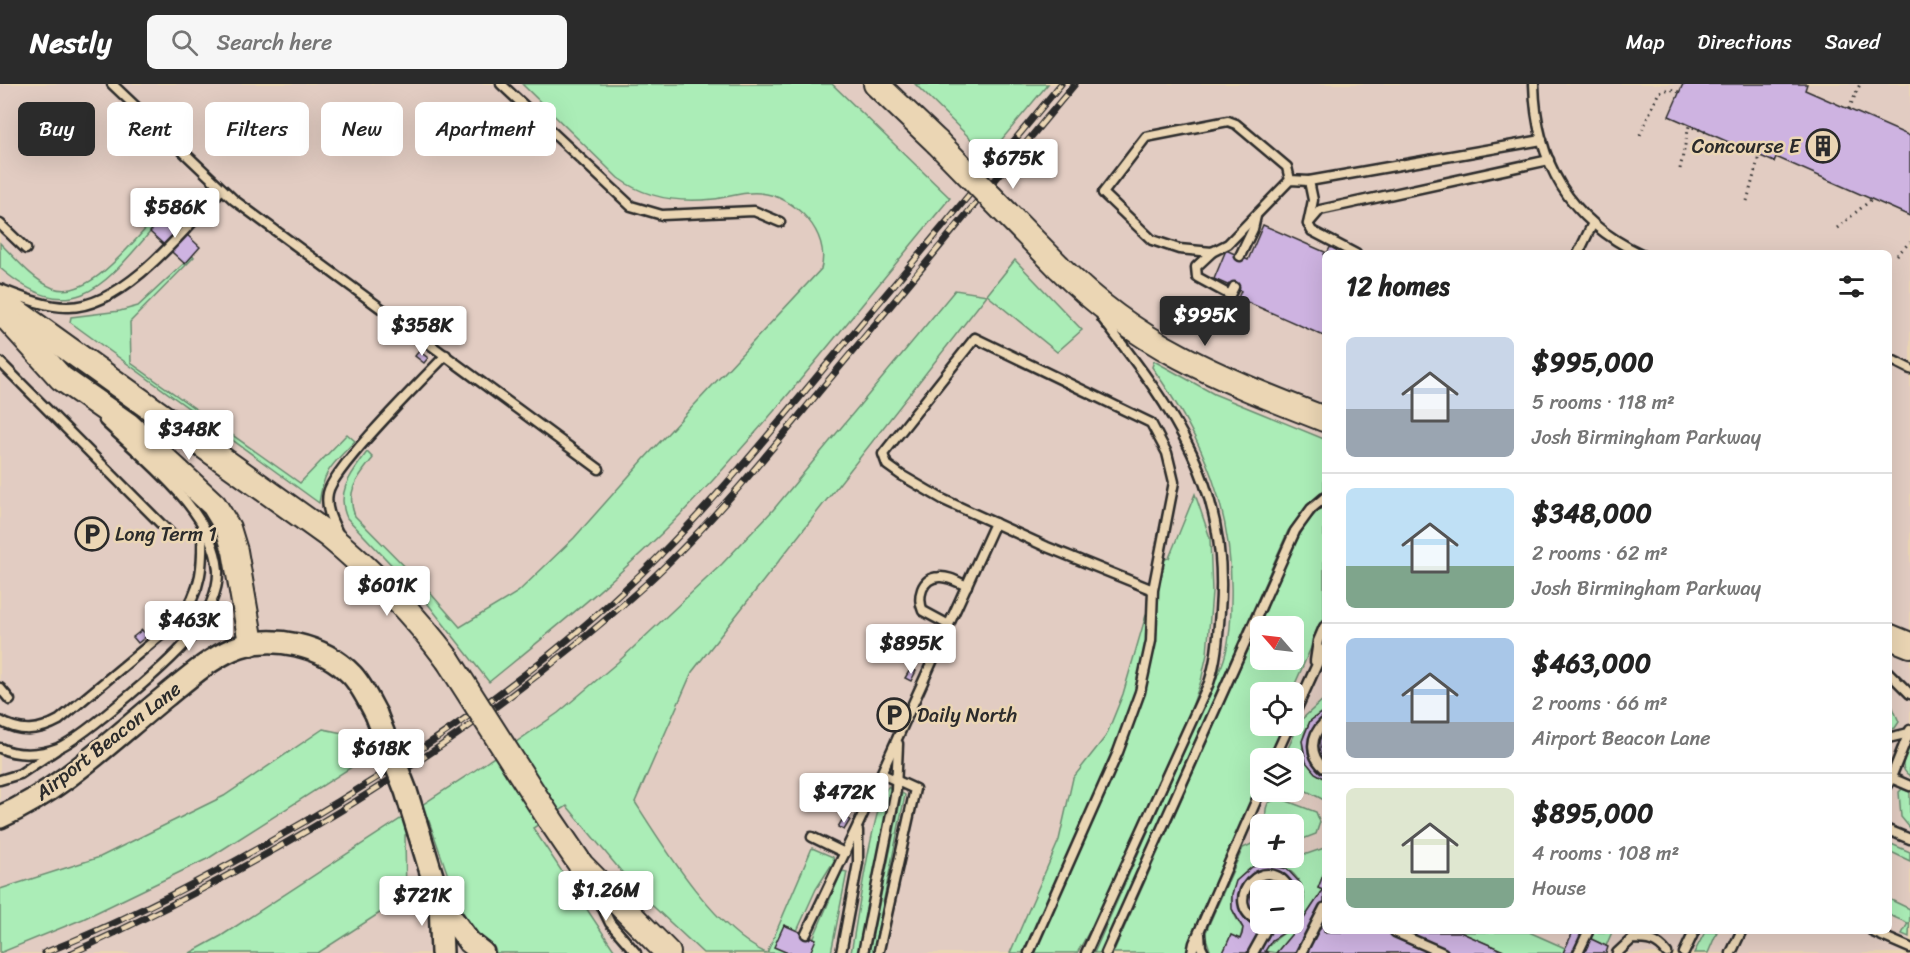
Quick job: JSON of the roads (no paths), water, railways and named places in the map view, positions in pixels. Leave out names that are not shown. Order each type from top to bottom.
[{"type":"main road","points":[[876,84],[937,142],[1077,285],[1124,324],[1163,349],[1226,381],[1322,418]]},
{"type":"main road","points":[[0,300],[283,501],[374,573],[416,617],[448,660],[580,865],[667,951]]},
{"type":"main road","points":[[0,310],[61,378],[128,425],[214,505],[228,528],[235,550],[251,644]]},
{"type":"main road","points":[[1892,638],[1910,645]]},
{"type":"street","name":"Airport Beacon Lane","points":[[0,817],[65,778],[208,662],[232,649],[251,644],[280,642],[297,645],[333,660],[352,676],[376,714],[402,781],[440,902],[442,953]]},
{"type":"street","name":"Airport Beacon Lane","points":[[440,902],[469,942],[483,953]]},
{"type":"lane","points":[[112,84],[222,189],[599,469]]},
{"type":"lane","points":[[501,84],[631,206],[662,215],[754,211],[780,222]]},
{"type":"lane","points":[[1534,84],[1535,106],[1542,140],[1549,160],[1572,203],[1592,225],[1634,250]]},
{"type":"lane","points":[[1212,252],[1179,249],[1152,240],[1105,196],[1104,190],[1146,137],[1232,122],[1287,167],[1290,180]]},
{"type":"lane","points":[[1234,287],[1230,295],[1197,277],[1196,267],[1212,252],[1228,244],[1290,180],[1309,181],[1542,140]]},
{"type":"lane","points":[[1308,224],[1320,210],[1549,160]]},
{"type":"lane","points":[[1309,181],[1313,200],[1320,210]]},
{"type":"lane","points":[[0,289],[55,306],[67,307],[92,303],[116,291],[154,259],[222,189]]},
{"type":"lane","points":[[1313,200],[1308,224],[1312,231],[1324,240],[1347,250]]},
{"type":"lane","points":[[1240,256],[1253,229],[1256,216]]},
{"type":"lane","points":[[0,224],[26,249]]},
{"type":"lane","points":[[1580,250],[1592,225]]},
{"type":"lane","points":[[1077,285],[1161,396],[1189,442],[1212,501],[1221,567],[1216,654],[1209,683],[1086,953]]},
{"type":"lane","points":[[1029,953],[1118,752],[1140,692],[1151,640],[1153,590],[1174,482],[1167,453],[1151,423],[975,338],[883,454],[887,465],[901,476],[995,523],[1153,590]]},
{"type":"lane","points":[[349,553],[329,512],[327,502],[330,486],[360,447],[446,355]]},
{"type":"lane","points":[[1892,360],[1910,369]]},
{"type":"lane","points":[[0,362],[173,536]]},
{"type":"lane","points":[[0,780],[20,774],[40,763],[135,688],[184,645],[195,632],[211,601],[218,572],[202,522],[186,502],[61,378]]},
{"type":"lane","points":[[1106,953],[1295,531],[1311,509],[1322,500]]},
{"type":"lane","points":[[0,721],[14,728],[37,730],[59,720],[179,620],[188,608],[203,571],[202,522]]},
{"type":"lane","points":[[806,934],[882,774],[995,523]]},
{"type":"lane","points":[[949,625],[923,611],[919,598],[922,589],[927,581],[936,577],[946,577],[967,586]]},
{"type":"lane","points":[[1314,668],[1318,641],[1322,632]]},
{"type":"lane","points":[[1304,691],[1322,653]]},
{"type":"lane","points":[[1314,668],[1322,661]]},
{"type":"lane","points":[[1892,676],[1910,694]]},
{"type":"lane","points":[[0,688],[10,700]]},
{"type":"lane","points":[[1322,725],[1312,744],[1317,760],[1322,766]]},
{"type":"lane","points":[[1892,737],[1910,731]]},
{"type":"lane","points":[[1892,775],[1910,731]]},
{"type":"lane","points":[[863,953],[897,780],[898,739]]},
{"type":"lane","points":[[0,748],[26,754],[59,747]]},
{"type":"lane","points":[[879,951],[915,789],[882,774]]},
{"type":"lane","points":[[1892,781],[1910,786]]},
{"type":"lane","points":[[1192,953],[1256,802]]},
{"type":"lane","points":[[841,953],[858,862],[857,827]]},
{"type":"lane","points":[[1892,832],[1910,839]]},
{"type":"lane","points":[[812,837],[845,853]]},
{"type":"lane","points":[[580,865],[610,922],[636,953]]},
{"type":"lane","points":[[1252,880],[1257,876],[1274,875],[1281,880]]},
{"type":"lane","points":[[1250,883],[1244,894],[1244,906],[1250,916]]},
{"type":"lane","points":[[1302,953],[1322,912]]},
{"type":"lane","points":[[1200,930],[1201,947],[1204,953]]},
{"type":"lane","points":[[1255,952],[1264,934]]},
{"type":"lane","points":[[1400,934],[1443,953]]},
{"type":"lane","points":[[1578,953],[1587,934]]},
{"type":"lane","points":[[1684,953],[1693,934]]},
{"type":"lane","points":[[1731,953],[1740,934]]},
{"type":"lane","points":[[1878,934],[1910,948]]},
{"type":"lane","points":[[1617,953],[1632,939],[1644,939],[1652,940],[1667,953]]},
{"type":"railway","points":[[44,953],[183,889],[314,816],[412,755],[507,688],[553,652],[640,575],[691,523],[740,468],[1061,84]]},
{"type":"railway","points":[[72,953],[225,877],[372,791],[512,695],[644,586],[694,537],[742,484],[1075,84]]},
{"type":"place","name":"Concourse E","points":[[1823,146]]},
{"type":"place","name":"Long Term 1","points":[[92,534]]},
{"type":"place","name":"Daily North","points":[[894,715]]}]
